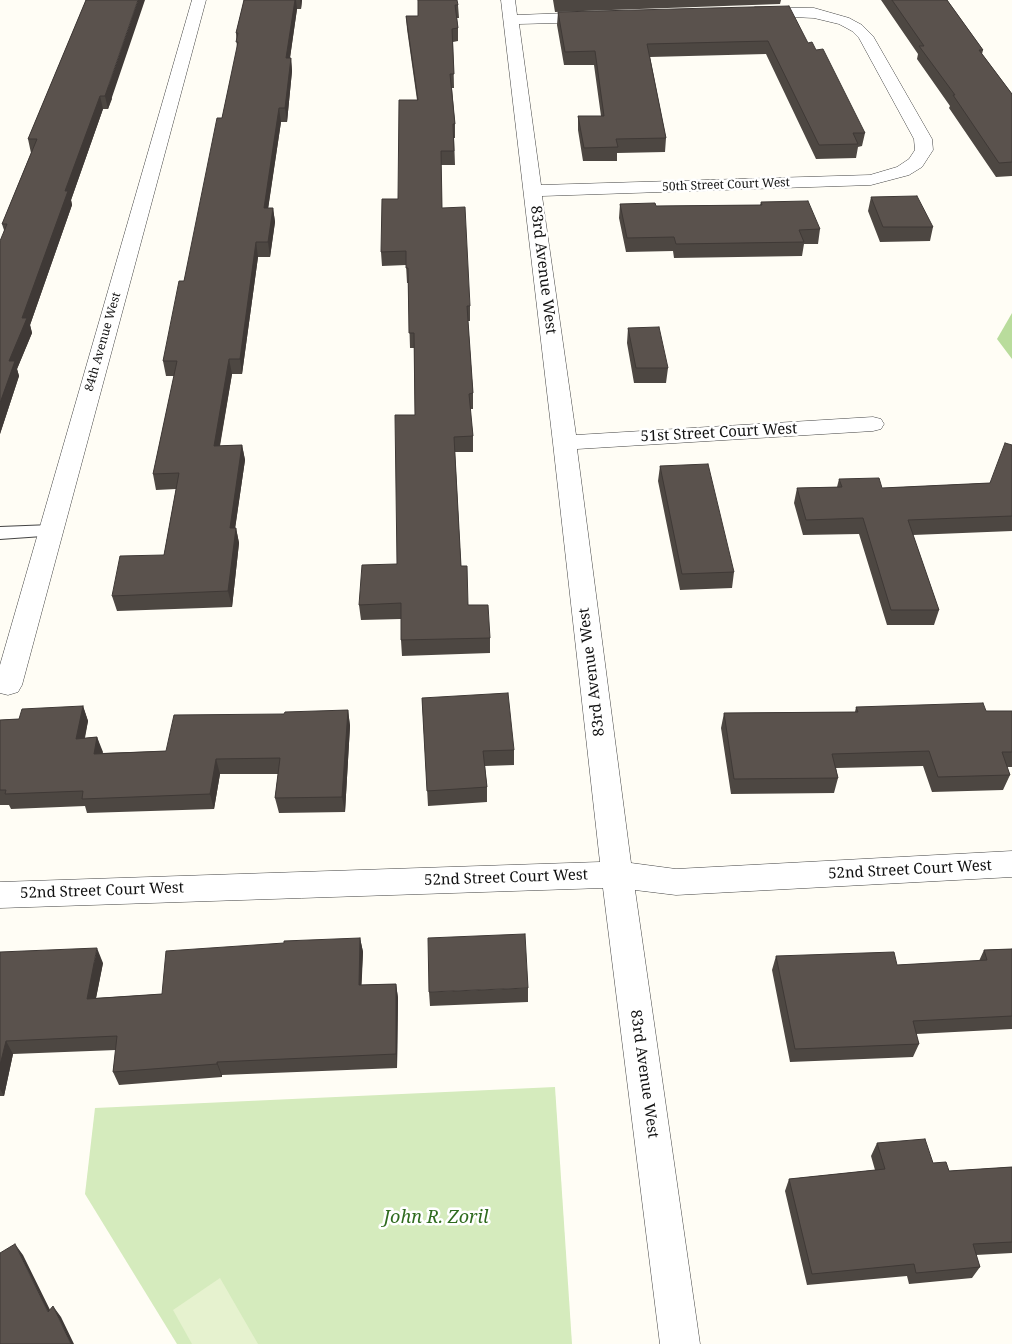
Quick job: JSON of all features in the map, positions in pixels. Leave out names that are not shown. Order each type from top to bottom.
[{"type":"street","name":"84th Avenue West","points":[[8,685],[199,0]]},
{"type":"street","points":[[509,10],[610,17]]},
{"type":"street","name":"83rd Avenue West","points":[[509,10],[565,443],[617,874],[680,1344]]},
{"type":"street","name":"50th Street Court West","points":[[532,192],[871,180],[903,171],[916,163],[924,150],[923,139],[865,36],[844,21],[814,13],[738,13]]},
{"type":"street","name":"51st Street Court West","points":[[565,443],[873,424]]},
{"type":"street","name":"52nd Street Court West","points":[[0,895],[617,874],[676,882],[1012,864]]},
{"type":"lane","points":[[0,533],[50,531]]},
{"type":"green space","points":[[1012,313],[1012,359],[997,339]]},
{"type":"green space","name":"John R. Zoril","points":[[555,1087],[572,1344],[177,1344],[85,1194],[95,1108]]},
{"type":"green space","points":[[220,1278],[258,1344],[192,1344],[173,1310]]},
{"type":"building","points":[[86,0],[138,0],[105,96],[100,96],[65,191],[68,191],[22,318],[27,318],[9,361],[15,361],[0,403],[0,241],[7,224],[2,224],[37,139],[28,139]]},
{"type":"building","points":[[244,0],[295,0],[286,58],[291,58],[285,108],[279,108],[264,208],[273,208],[268,242],[256,242],[240,359],[229,359],[214,446],[242,445],[230,528],[236,528],[228,591],[112,596],[120,556],[164,555],[179,473],[153,474],[177,361],[163,361],[179,281],[184,281],[217,118],[222,118],[238,42],[236,42],[238,33],[236,33]]},
{"type":"building","points":[[418,0],[457,0],[458,5],[455,5],[458,28],[452,29],[454,74],[450,74],[455,124],[453,124],[454,151],[441,151],[442,208],[465,207],[470,306],[467,306],[473,393],[469,394],[473,436],[454,437],[461,566],[467,566],[468,605],[488,605],[490,638],[401,640],[401,603],[359,605],[362,565],[397,564],[395,415],[415,415],[414,333],[409,333],[406,251],[381,252],[382,199],[398,199],[399,100],[418,100],[406,16],[418,16]]},
{"type":"building","points":[[892,0],[947,0],[983,50],[979,50],[1012,94],[1012,162],[999,163],[953,95],[955,95],[919,46],[924,46]]},
{"type":"building","points":[[789,6],[808,43],[812,42],[816,50],[823,49],[865,133],[853,133],[858,144],[819,145],[768,41],[647,44],[666,138],[616,139],[618,147],[584,148],[578,116],[604,116],[595,51],[565,52],[558,12]]},
{"type":"building","points":[[917,196],[933,227],[883,227],[871,197]]},
{"type":"building","points":[[808,201],[820,229],[799,230],[804,242],[676,244],[674,237],[627,238],[620,204],[655,203],[656,206],[762,205],[761,202]]},
{"type":"building","points":[[659,327],[668,368],[636,368],[628,328]]},
{"type":"building","points":[[1005,443],[1012,445],[1012,516],[908,520],[939,610],[891,610],[863,518],[806,520],[797,488],[842,487],[839,479],[879,478],[882,488],[990,483]]},
{"type":"building","points":[[708,464],[734,572],[682,574],[660,466]]},
{"type":"building","points":[[508,693],[514,750],[483,751],[487,787],[427,791],[422,698]]},
{"type":"building","points":[[983,703],[986,711],[1012,711],[1012,752],[1002,752],[1010,775],[938,777],[929,751],[832,754],[838,778],[734,779],[724,713],[858,712],[856,707]]},
{"type":"building","points":[[83,706],[76,739],[97,737],[94,754],[166,751],[174,715],[284,714],[285,712],[348,710],[342,797],[275,798],[280,758],[216,759],[210,794],[82,799],[83,791],[5,794],[6,790],[0,790],[0,720],[19,719],[22,709]]},
{"type":"building","points":[[525,934],[528,988],[429,992],[428,938]]},
{"type":"building","points":[[360,938],[359,985],[396,984],[396,1054],[217,1062],[217,1064],[113,1072],[117,1036],[6,1041],[0,1065],[0,952],[97,948],[87,999],[162,994],[166,951],[284,943],[284,941]]},
{"type":"building","points":[[1012,949],[1012,1016],[913,1021],[919,1044],[795,1049],[776,956],[894,952],[897,965],[987,960],[984,950]]},
{"type":"building","points":[[925,1139],[933,1163],[946,1162],[949,1171],[1012,1167],[1012,1242],[973,1244],[980,1267],[916,1273],[914,1264],[812,1274],[789,1179],[885,1169],[877,1143]]},
{"type":"building","points":[[15,1244],[48,1312],[53,1306],[71,1344],[0,1344],[0,1253]]}]
